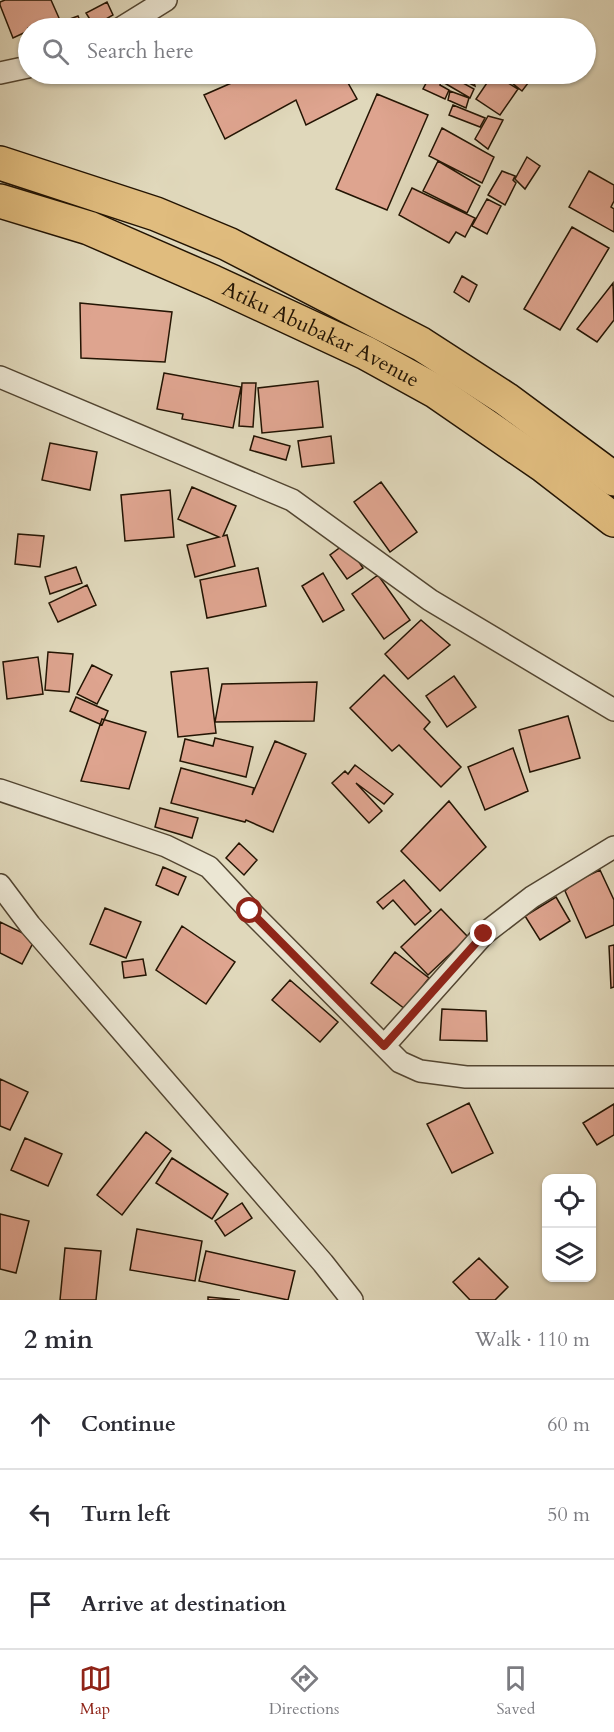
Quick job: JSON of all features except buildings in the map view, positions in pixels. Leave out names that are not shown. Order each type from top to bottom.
[{"type":"main road","name":"Atiku Abubakar Avenue","points":[[0,163],[156,214],[238,249],[421,344],[506,399],[614,479]]},
{"type":"main road","name":"Atiku Abubakar Avenue","points":[[0,201],[89,228],[366,353],[444,397],[544,466],[614,520]]},
{"type":"street","points":[[137,18],[166,0]]},
{"type":"street","points":[[0,73],[18,69]]},
{"type":"street","points":[[0,377],[292,500],[430,600],[614,710]]},
{"type":"street","points":[[0,790],[166,846],[208,867],[400,1062],[420,1071],[466,1077],[614,1077]]},
{"type":"street","points":[[384,1046],[484,934],[532,897],[614,847]]},
{"type":"street","points":[[0,885],[30,925],[323,1263],[352,1300]]},
{"type":"route","points":[[250,911],[384,1046],[484,934]]}]
